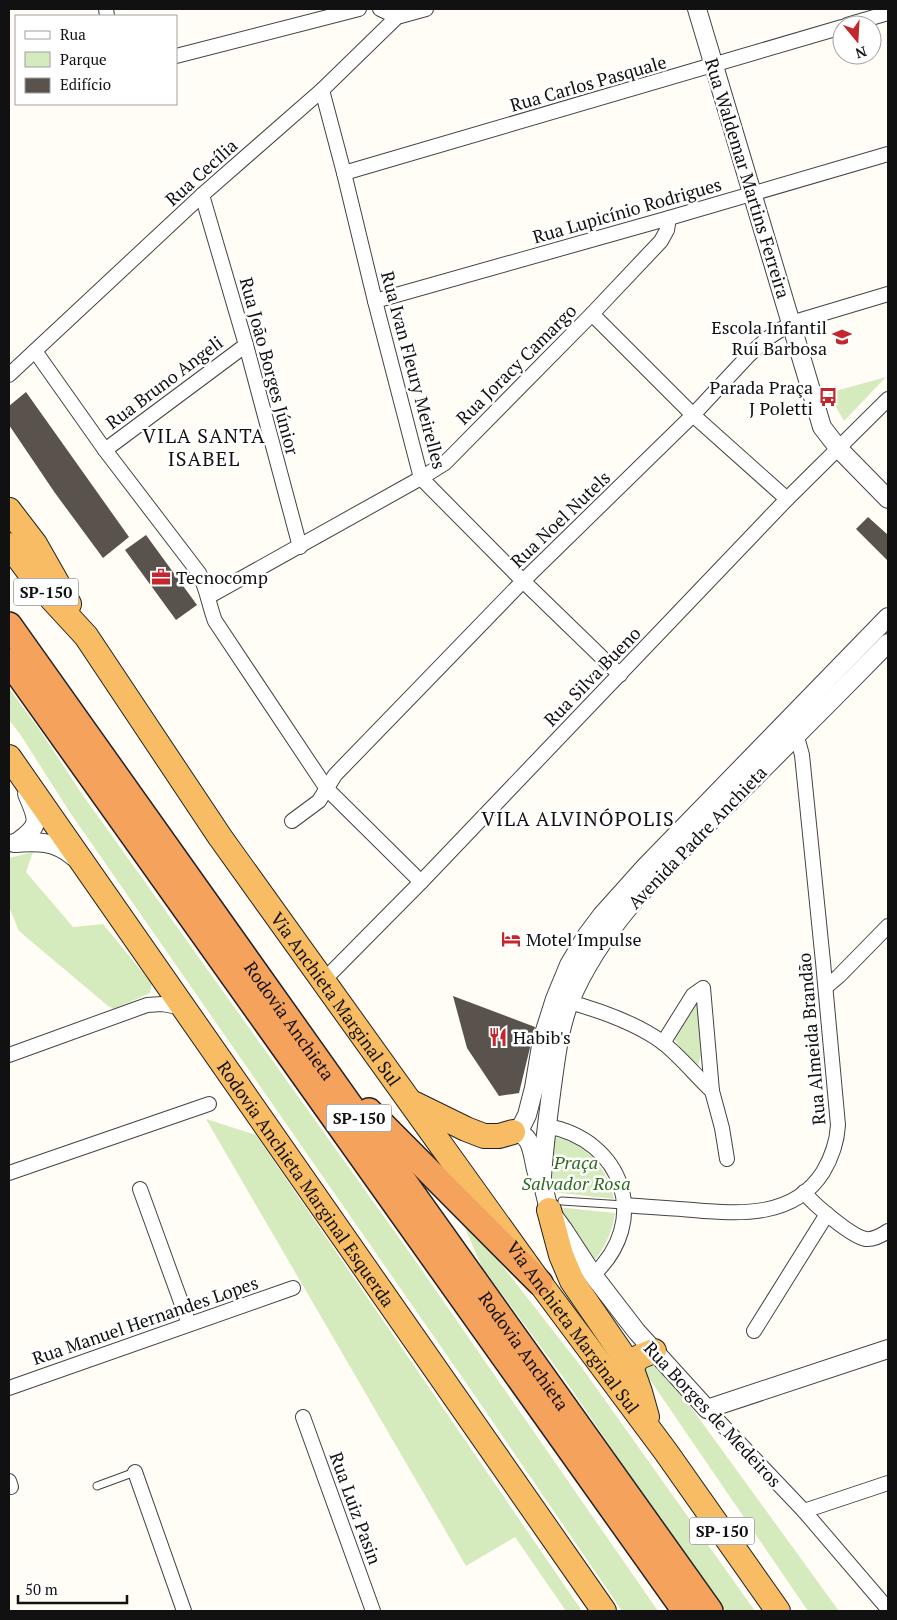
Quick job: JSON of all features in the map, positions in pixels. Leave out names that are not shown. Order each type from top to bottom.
[{"type":"highway","points":[[9,510],[35,544],[86,636]]},
{"type":"highway","name":"Via Anchieta Marginal Sul","points":[[9,545],[38,584],[86,636],[220,837],[412,1102],[540,1283],[651,1430],[778,1611]]},
{"type":"highway","name":"Rodovia Anchieta","points":[[9,625],[710,1611]]},
{"type":"highway","name":"Rodovia Anchieta","points":[[9,661],[685,1611]]},
{"type":"highway","name":"Rodovia Anchieta Marginal Esquerda","points":[[12,761],[602,1609]]},
{"type":"highway","points":[[322,1065],[540,1283]]},
{"type":"highway","points":[[412,1102],[480,1135],[493,1137],[513,1132]]},
{"type":"highway","points":[[556,1205],[560,1255],[572,1281],[631,1366],[651,1430]]},
{"type":"highway","points":[[631,1366],[638,1357],[654,1351]]},
{"type":"highway","points":[[635,1542],[675,1611]]},
{"type":"street","points":[[178,55],[359,9]]},
{"type":"street","points":[[380,9],[397,17]]},
{"type":"street","name":"Rua Cecília","points":[[9,375],[202,195],[322,90],[397,17],[426,9]]},
{"type":"street","name":"Rua Waldemar Martins Ferreira","points":[[697,9],[822,427],[839,449],[888,499]]},
{"type":"street","name":"Rua Carlos Pasquale","points":[[344,173],[832,30]]},
{"type":"street","name":"Rua Ivan Fleury Meirelles","points":[[322,90],[421,478],[620,675]]},
{"type":"street","name":"Rua Lupicínio Rodrigues","points":[[375,301],[888,154]]},
{"type":"street","name":"Rua João Borges Júnior","points":[[202,195],[246,345],[300,547]]},
{"type":"street","name":"Rua Joracy Camargo","points":[[208,597],[300,547],[445,463],[661,241],[667,230],[669,218]]},
{"type":"street","name":"Rua Noel Nutels","points":[[292,821],[319,800],[335,775],[523,581],[693,415],[749,355],[768,338],[791,323],[888,294]]},
{"type":"street","points":[[592,314],[693,415],[787,499]]},
{"type":"street","name":"Rua Bruno Angeli","points":[[105,450],[246,345]]},
{"type":"street","points":[[35,352],[105,450],[199,573],[215,621],[326,789],[421,882]]},
{"type":"street","name":"Rua Silva Bueno","points":[[324,980],[421,882],[787,499],[888,399]]},
{"type":"street","name":"Avenida Padre Anchieta","points":[[513,1132],[522,1125],[526,1118],[534,1088],[542,1040],[562,1000],[612,928],[887,619]]},
{"type":"street","name":"Avenida Padre Anchieta","points":[[790,730],[888,643]]},
{"type":"street","name":"Rua Almeida Brandão","points":[[624,1205],[720,1212],[755,1212],[780,1205],[804,1192],[815,1182],[827,1165],[835,1147],[838,1133],[826,987],[802,755],[790,730]]},
{"type":"street","points":[[12,761],[35,812],[35,823],[32,831],[12,843]]},
{"type":"street","points":[[12,843],[50,843],[59,846],[88,869]]},
{"type":"street","points":[[826,987],[840,976],[888,926]]},
{"type":"street","points":[[147,1005],[155,995],[161,974]]},
{"type":"street","points":[[663,1043],[693,995],[703,988],[712,1091],[722,1128],[727,1159]]},
{"type":"street","points":[[562,1000],[589,1008],[639,1028],[663,1043],[712,1091]]},
{"type":"street","name":"Avenida Padre Anchieta","points":[[556,1205],[543,1185],[543,1170],[546,1126],[562,1000]]},
{"type":"street","points":[[9,1055],[147,1005],[162,1004],[185,1008]]},
{"type":"street","points":[[534,1088],[539,1119],[543,1124],[573,1133],[585,1139],[602,1153],[615,1172],[620,1184],[624,1205],[622,1228],[615,1248],[592,1275]]},
{"type":"street","points":[[9,1173],[209,1104]]},
{"type":"street","points":[[513,1132],[521,1133],[528,1140],[536,1172],[543,1185]]},
{"type":"street","points":[[140,1189],[189,1324]]},
{"type":"street","points":[[804,1192],[827,1214],[856,1235],[863,1238],[875,1238],[888,1231]]},
{"type":"street","name":"Rua Borges de Medeiros","points":[[556,1205],[563,1229],[592,1275],[614,1303],[654,1351],[804,1511],[888,1609]]},
{"type":"street","points":[[754,1331],[827,1214]]},
{"type":"street","name":"Rua Manuel Hernandes Lopes","points":[[9,1388],[293,1288]]},
{"type":"street","points":[[707,1409],[888,1349]]},
{"type":"street","name":"Rua Luiz Pasin","points":[[303,1417],[373,1611]]},
{"type":"street","points":[[135,1472],[184,1611]]},
{"type":"street","points":[[804,1511],[888,1483]]},
{"type":"lane","points":[[556,1205],[624,1205]]},
{"type":"lane","points":[[97,1486],[135,1472]]},
{"type":"green space","points":[[886,377],[844,421],[828,393]]},
{"type":"green space","points":[[9,688],[82,794],[412,1256],[658,1611],[622,1611],[69,811],[9,720]]},
{"type":"green space","points":[[33,852],[26,872],[73,927],[103,924],[152,984],[150,993],[114,1009],[19,931],[9,907],[9,858]]},
{"type":"green space","points":[[694,1002],[698,1006],[702,1038],[701,1054],[696,1069],[672,1036]]},
{"type":"green space","points":[[206,1119],[256,1135],[582,1611],[566,1611],[515,1537],[466,1566]]},
{"type":"green space","name":"Praça Salvador Rosa","points":[[554,1137],[576,1145],[593,1158],[606,1177],[614,1199],[552,1192]]},
{"type":"green space","name":"Praça Salvador Rosa","points":[[556,1207],[615,1213],[608,1238],[594,1261]]},
{"type":"green space","points":[[461,1219],[475,1231],[580,1365],[755,1611],[726,1611],[563,1377],[482,1267]]},
{"type":"green space","points":[[654,1363],[682,1395],[839,1611],[808,1611],[644,1371],[647,1365]]},
{"type":"building","points":[[26,392],[129,537],[103,558],[55,493],[9,425],[9,406]]},
{"type":"building","points":[[868,517],[888,535],[888,561],[856,529]]},
{"type":"building","name":"Tecnocomp","points":[[146,535],[197,605],[176,620],[125,550]]},
{"type":"building","name":"Habib's","points":[[453,996],[535,1027],[519,1093],[499,1096],[467,1048]]},
{"type":"place","name":"Escola Infantil Rui Barbosa","points":[[842,337]]},
{"type":"place","name":"Parada Praça J Poletti","points":[[828,397]]},
{"type":"place","name":"Tecnocomp","points":[[161,577]]},
{"type":"place","name":"Motel Impulse","points":[[511,939]]},
{"type":"place","name":"Habib's","points":[[498,1037]]},
{"type":"district","name":"VILA SANTA ISABEL","points":[[204,446]]},
{"type":"district","name":"VILA ALVINÓPOLIS","points":[[578,818]]}]
